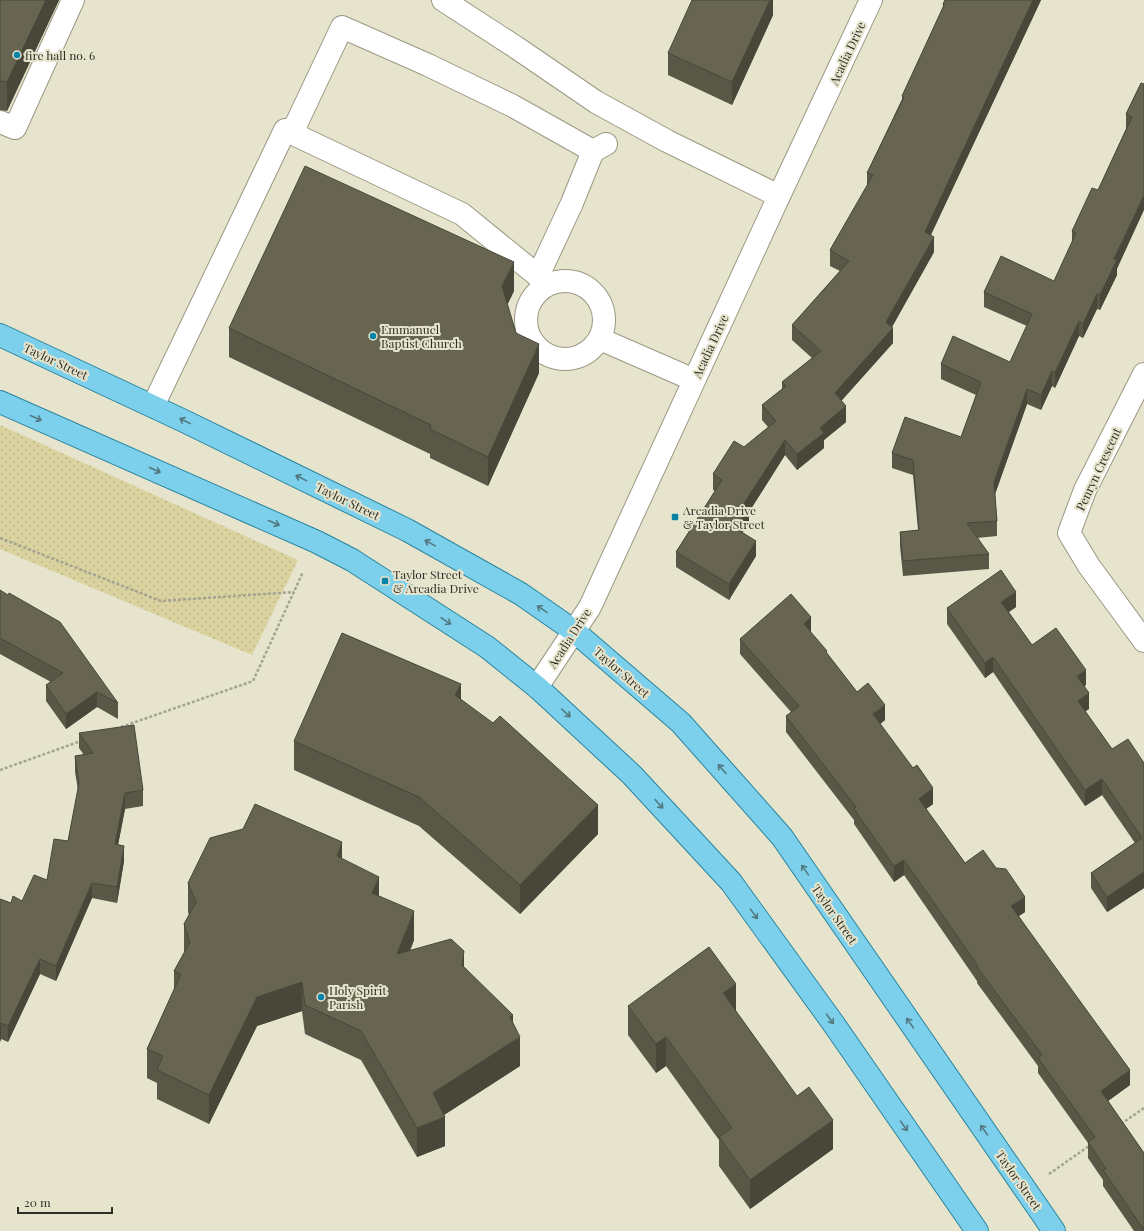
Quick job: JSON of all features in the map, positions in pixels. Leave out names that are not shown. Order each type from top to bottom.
[{"type":"main road","name":"Taylor Street","points":[[0,335],[153,406],[407,530],[521,594],[574,631],[681,723],[782,837],[1054,1231]]},
{"type":"main road","points":[[0,402],[317,542],[352,560],[486,647],[537,686],[632,775],[731,882],[833,1024],[977,1231]]},
{"type":"street","points":[[0,122],[15,128],[73,0]]},
{"type":"street","points":[[443,0],[510,43],[596,102],[667,141],[780,196]]},
{"type":"street","name":"Acadia Drive","points":[[537,686],[590,608],[694,380],[871,0]]},
{"type":"street","points":[[153,406],[285,130],[462,214],[543,280],[572,281],[584,285],[594,293],[601,303],[605,315],[604,327],[600,339],[592,350],[580,357],[567,360],[553,358],[541,352],[532,342],[526,329],[526,316],[530,302],[538,291],[543,280],[572,203],[600,147],[428,65],[342,27],[292,133]]},
{"type":"street","points":[[600,339],[694,380]]},
{"type":"street","name":"Penryn Crescent","points":[[1144,374],[1085,490],[1069,533],[1089,566],[1144,641]]},
{"type":"path","points":[[0,538],[161,601],[294,592]]},
{"type":"path","points":[[120,728],[253,681],[303,572]]},
{"type":"path","points":[[0,770],[83,740]]},
{"type":"path","points":[[1120,1125],[1144,1108]]},
{"type":"path","points":[[1052,1172],[1095,1142]]},
{"type":"shaded area","points":[[0,425],[298,560],[252,655],[0,549]]},
{"type":"building","points":[[0,0],[46,0],[7,82],[0,81]]},
{"type":"building","points":[[692,0],[770,0],[732,82],[668,53]]},
{"type":"building","points":[[945,0],[1033,0],[925,232],[934,237],[886,322],[893,328],[835,393],[846,406],[820,428],[824,433],[797,454],[785,440],[743,505],[749,508],[735,528],[756,541],[729,584],[676,552],[722,480],[713,474],[734,441],[744,447],[776,421],[762,405],[786,386],[782,382],[821,351],[792,325],[849,261],[830,250],[873,175],[867,173],[904,97],[902,96]]},
{"type":"building","points":[[1141,83],[1144,84],[1144,195],[1114,259],[1117,260],[1100,295],[1097,294],[1083,324],[1079,321],[1055,373],[1052,371],[1041,395],[1027,389],[994,482],[997,521],[967,523],[989,554],[903,561],[900,532],[919,530],[913,460],[892,453],[905,417],[961,437],[981,382],[941,364],[953,336],[1010,362],[1032,314],[984,292],[1001,256],[1054,281],[1076,233],[1072,231],[1092,188],[1098,190],[1132,117],[1126,114]]},
{"type":"building","name":"Emmanuel Baptist Church","points":[[305,166],[514,262],[502,286],[516,333],[539,344],[488,457],[430,429],[431,425],[229,328]]},
{"type":"building","points":[[1001,570],[1016,592],[1001,602],[1032,645],[1056,628],[1086,670],[1077,676],[1089,693],[1078,701],[1112,749],[1128,739],[1144,763],[1144,872],[1107,897],[1091,873],[1142,838],[1102,779],[1085,790],[993,657],[985,663],[947,608]]},
{"type":"building","points":[[0,590],[8,595],[9,593],[60,622],[118,703],[97,692],[66,714],[46,685],[63,673],[0,638]]},
{"type":"building","points":[[791,594],[811,617],[804,624],[827,651],[826,652],[857,692],[868,683],[885,705],[873,714],[913,768],[917,765],[933,788],[919,799],[965,863],[983,850],[996,868],[1006,869],[1025,897],[1011,906],[1130,1070],[1101,1091],[1144,1153],[1144,1230],[1103,1170],[1106,1169],[1088,1142],[1095,1137],[1038,1058],[1042,1055],[977,967],[978,966],[904,860],[894,866],[854,809],[856,807],[786,716],[799,706],[740,639]]},
{"type":"building","points":[[342,633],[461,684],[455,695],[493,723],[500,716],[598,805],[520,885],[419,797],[294,741]]},
{"type":"building","points":[[134,725],[143,790],[125,793],[115,844],[124,846],[117,887],[92,883],[56,966],[40,959],[8,1026],[1,1023],[0,1026],[0,899],[11,903],[13,896],[22,901],[34,875],[47,880],[54,839],[68,841],[79,783],[75,756],[93,753],[79,733]]},
{"type":"building","name":"Holy Spirit Parish","points":[[255,804],[342,842],[337,856],[379,877],[372,893],[414,911],[397,954],[451,939],[464,951],[462,965],[513,1015],[510,1017],[520,1037],[433,1093],[445,1117],[417,1128],[361,1031],[305,1005],[302,982],[257,997],[209,1095],[157,1070],[163,1056],[147,1049],[181,974],[174,971],[190,942],[184,924],[196,902],[188,883],[210,838],[243,829]]},
{"type":"building","points":[[709,947],[736,984],[723,993],[797,1096],[809,1087],[833,1120],[750,1180],[719,1137],[732,1128],[666,1037],[656,1044],[628,1006]]},
{"type":"place","name":"fire hall no. 6","points":[[17,55]]},
{"type":"place","name":"Emmanuel Baptist Church","points":[[373,336]]},
{"type":"place","name":"Arcadia Drive & Taylor Street","points":[[675,517]]},
{"type":"place","name":"Taylor Street & Arcadia Drive","points":[[385,581]]},
{"type":"place","name":"Holy Spirit Parish","points":[[321,997]]}]
